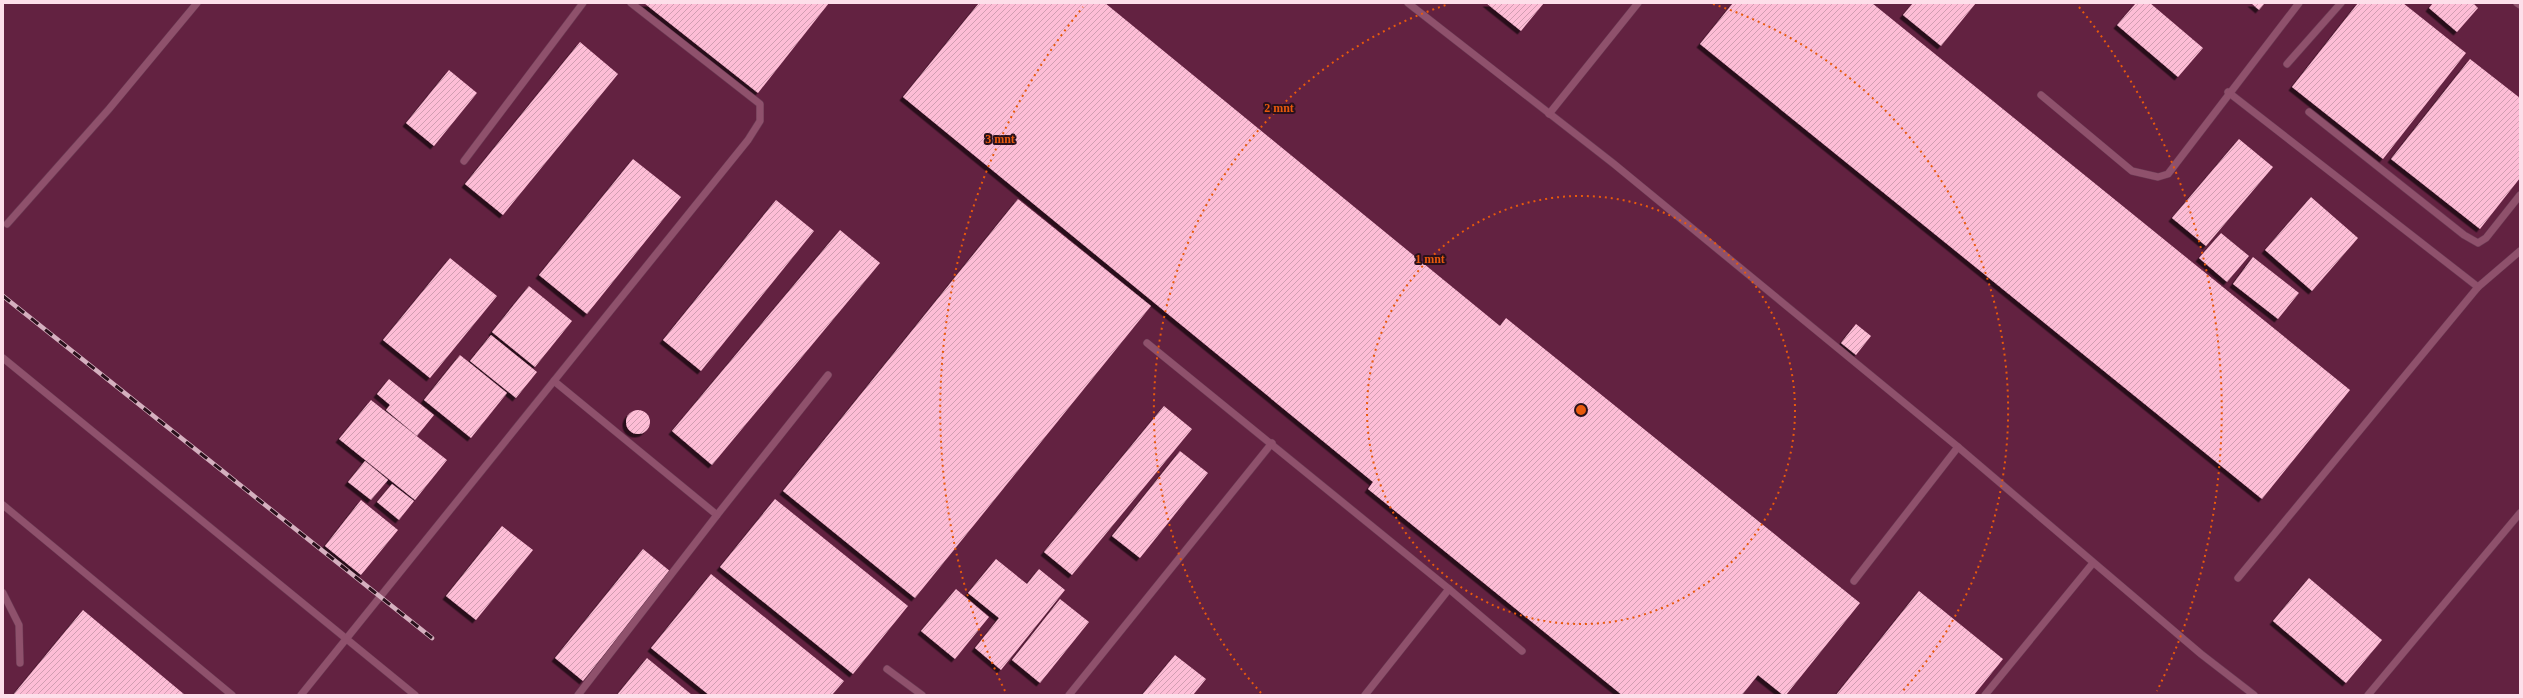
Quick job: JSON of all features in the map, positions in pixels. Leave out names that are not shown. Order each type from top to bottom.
[{"type":"lane","points":[[7,224],[109,109],[197,3]]},
{"type":"lane","points":[[464,161],[583,3]]},
{"type":"lane","points":[[301,695],[748,140],[760,121],[760,104],[631,3]]},
{"type":"lane","points":[[1408,3],[1614,164],[1958,447],[2201,654],[2254,695]]},
{"type":"lane","points":[[1550,114],[1638,3]]},
{"type":"lane","points":[[2040,95],[2132,171],[2158,177],[2168,174],[2228,92],[2299,3]]},
{"type":"lane","points":[[2287,64],[2341,3]]},
{"type":"lane","points":[[2228,92],[2478,287]]},
{"type":"lane","points":[[2309,112],[2464,235],[2478,243],[2486,238],[2520,195]]},
{"type":"lane","points":[[2238,578],[2478,287],[2520,251]]},
{"type":"lane","points":[[1147,343],[1272,443],[1522,651]]},
{"type":"lane","points":[[3,358],[415,695]]},
{"type":"lane","points":[[578,695],[717,515],[828,375]]},
{"type":"lane","points":[[554,380],[717,515]]},
{"type":"lane","points":[[1069,695],[1272,443]]},
{"type":"lane","points":[[1854,582],[1958,447]]},
{"type":"lane","points":[[3,505],[232,695]]},
{"type":"lane","points":[[2368,695],[2520,513]]},
{"type":"lane","points":[[1985,695],[2093,563]]},
{"type":"lane","points":[[1365,695],[1449,589]]},
{"type":"lane","points":[[3,593],[19,625],[20,663]]},
{"type":"lane","points":[[887,669],[922,695]]},
{"type":"shaded area","points":[[3,3],[2520,3],[2520,695],[3,695]]},
{"type":"building","points":[[644,3],[829,3],[758,93]]},
{"type":"building","points":[[979,3],[1105,3],[1500,326],[1506,318],[1860,603],[1786,695],[1783,695],[1758,675],[1742,695],[1622,695],[1368,489],[1373,482],[903,97]]},
{"type":"building","points":[[1486,3],[1544,3],[1521,31]]},
{"type":"building","points":[[1733,3],[1872,3],[2350,390],[2262,499],[1700,44]]},
{"type":"building","points":[[1913,3],[1976,3],[1941,46],[1903,15]]},
{"type":"building","points":[[2136,3],[2150,3],[2203,48],[2178,77],[2117,25]]},
{"type":"building","points":[[2251,3],[2265,3],[2259,10]]},
{"type":"building","points":[[2358,3],[2403,3],[2466,53],[2383,159],[2292,87]]},
{"type":"building","points":[[2433,3],[2473,3],[2478,8],[2457,32],[2429,8]]},
{"type":"building","points":[[580,42],[618,74],[503,215],[465,184]]},
{"type":"building","points":[[2470,59],[2520,98],[2520,178],[2480,229],[2391,159]]},
{"type":"building","points":[[449,70],[477,93],[434,146],[406,123]]},
{"type":"building","points":[[2239,139],[2273,167],[2206,246],[2172,218]]},
{"type":"building","points":[[633,159],[681,197],[587,314],[539,275]]},
{"type":"building","points":[[2311,197],[2358,238],[2312,291],[2265,250]]},
{"type":"building","points":[[1018,199],[1151,306],[915,598],[783,491]]},
{"type":"building","points":[[776,200],[814,231],[701,371],[663,340]]},
{"type":"building","points":[[840,230],[880,263],[712,465],[672,431]]},
{"type":"building","points":[[2221,233],[2249,256],[2227,282],[2199,258]]},
{"type":"building","points":[[2253,257],[2299,293],[2278,319],[2233,284]]},
{"type":"building","points":[[450,258],[497,296],[430,378],[383,340]]},
{"type":"building","points":[[529,286],[572,321],[535,367],[492,332]]},
{"type":"building","points":[[1856,324],[1871,336],[1856,355],[1841,343]]},
{"type":"building","points":[[491,335],[537,372],[516,398],[470,361]]},
{"type":"building","points":[[460,355],[507,393],[471,438],[424,400]]},
{"type":"building","points":[[389,379],[434,415],[417,436],[386,410],[390,405],[377,394]]},
{"type":"building","points":[[371,400],[447,460],[415,500],[339,439]]},
{"type":"building","points":[[1164,406],[1192,429],[1072,575],[1044,552]]},
{"type":"building","points":[[638,410],[647,413],[650,422],[647,431],[638,434],[629,431],[626,422],[629,413]]},
{"type":"building","points":[[1180,451],[1208,473],[1140,558],[1112,536]]},
{"type":"building","points":[[365,461],[388,480],[371,500],[348,482]]},
{"type":"building","points":[[392,484],[414,501],[399,520],[377,502]]},
{"type":"building","points":[[775,499],[908,606],[853,674],[720,567]]},
{"type":"building","points":[[361,500],[398,530],[361,575],[325,546]]},
{"type":"building","points":[[502,526],[533,550],[476,620],[446,596]]},
{"type":"building","points":[[643,549],[671,572],[583,681],[555,658]]},
{"type":"building","points":[[996,559],[1027,584],[1039,569],[1065,590],[1001,670],[975,648],[999,618],[968,593]]},
{"type":"building","points":[[711,574],[844,681],[832,695],[709,695],[651,648]]},
{"type":"building","points":[[2309,578],[2382,640],[2346,683],[2273,621]]},
{"type":"building","points":[[956,589],[989,617],[955,659],[921,631]]},
{"type":"building","points":[[1919,591],[2003,659],[1974,695],[1836,695]]},
{"type":"building","points":[[1060,599],[1089,622],[1040,683],[1012,660]]},
{"type":"building","points":[[83,610],[185,695],[13,695]]},
{"type":"building","points":[[1175,655],[1206,679],[1193,695],[1142,695]]},
{"type":"building","points":[[647,658],[692,695],[617,695]]},
{"type":"railway","points":[[3,296],[432,638]]}]
